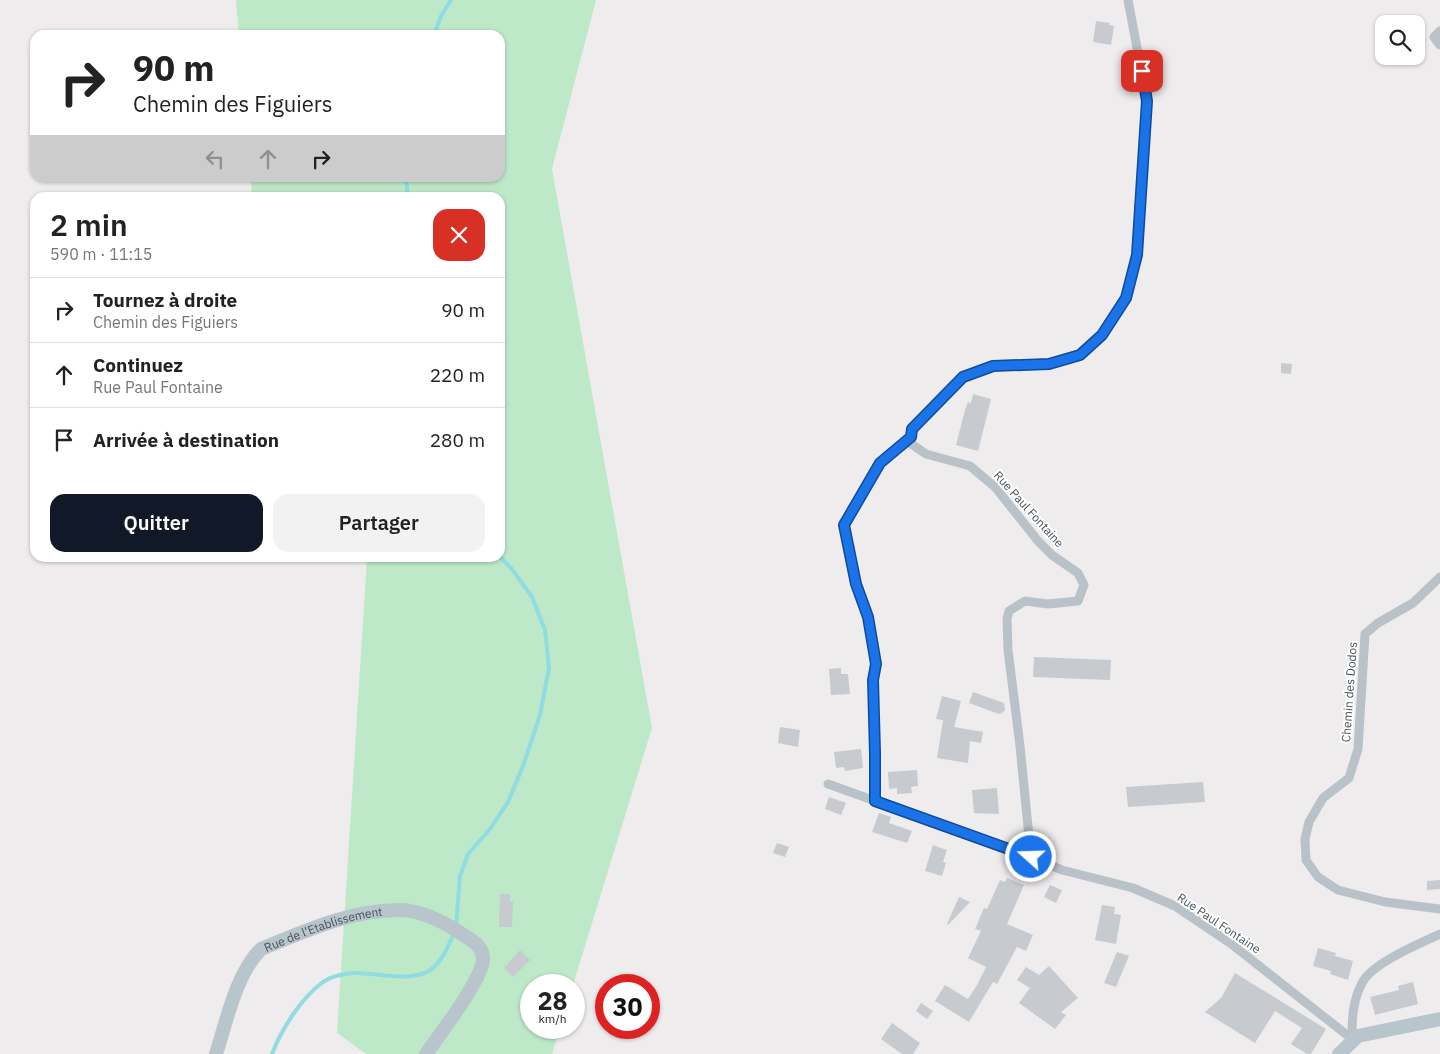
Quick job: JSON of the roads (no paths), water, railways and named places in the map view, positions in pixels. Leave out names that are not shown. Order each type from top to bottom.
[{"type":"main road","name":"Rue de l'Etablissement","points":[[216,1054],[242,976],[251,958],[261,949],[338,919],[400,910],[422,914],[442,921],[476,943],[482,952],[483,960],[473,983],[426,1054]]},
{"type":"main road","points":[[1339,1054],[1355,1036],[1440,1019]]},
{"type":"street","points":[[875,801],[873,680],[876,664],[868,617],[856,584],[844,525],[880,463],[911,437],[912,429],[963,377],[993,366],[1049,364],[1080,355],[1102,335],[1126,298],[1137,255],[1147,101],[1128,0]]},
{"type":"street","points":[[1440,32],[1434,37],[1440,45]]},
{"type":"street","name":"Rue Paul Fontaine","points":[[911,437],[910,443],[926,454],[970,466],[995,487],[1038,541],[1052,555],[1078,573],[1084,585],[1078,601],[1048,604],[1025,601],[1009,611],[1007,620],[1008,650],[1031,857],[1062,870],[1133,888],[1175,906],[1230,943],[1347,1035],[1355,1036]]},
{"type":"street","name":"Chemin des Dodos","points":[[1440,577],[1413,603],[1378,623],[1365,634],[1358,749],[1349,778],[1323,798],[1309,822],[1305,839],[1306,860],[1318,877],[1338,890],[1384,902],[1440,909]]},
{"type":"street","points":[[828,784],[1031,857]]},
{"type":"street","points":[[1355,1036],[1354,1007],[1363,981],[1383,963],[1440,934]]},
{"type":"waterway","points":[[436,30],[441,16],[451,0]]},
{"type":"waterway","points":[[406,182],[407,192]]},
{"type":"waterway","points":[[456,927],[460,876],[468,854],[490,829],[508,802],[523,766],[540,715],[549,668],[545,630],[532,597],[505,562]]},
{"type":"waterway","points":[[272,1054],[281,1035],[300,1005],[323,982],[352,973],[399,977],[425,973],[439,961],[454,933]]}]
